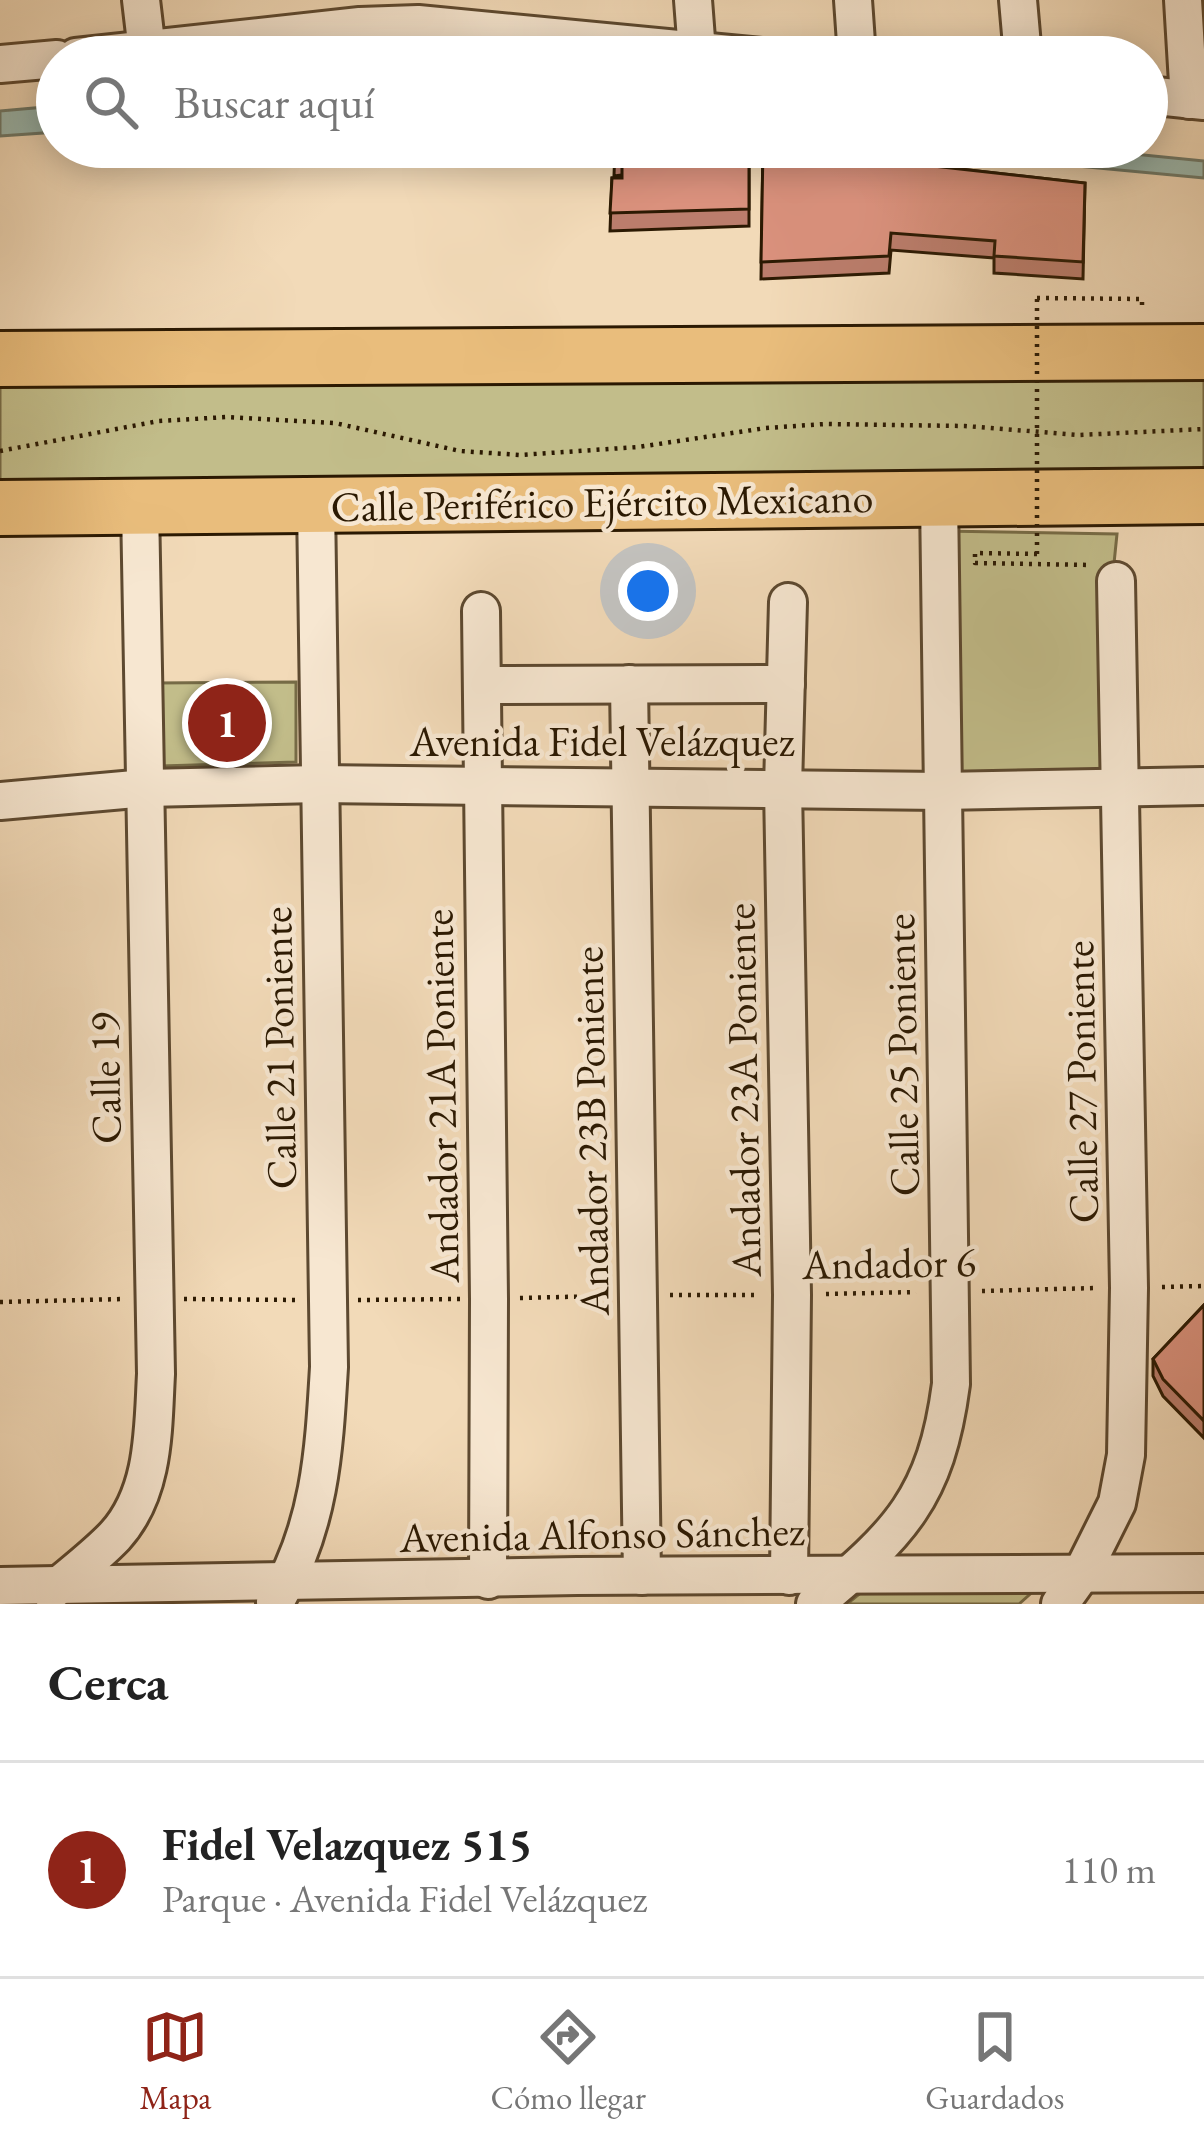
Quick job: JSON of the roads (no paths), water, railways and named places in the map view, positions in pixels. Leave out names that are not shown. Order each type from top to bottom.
[{"type":"highway","points":[[0,359],[1204,352]]},
{"type":"highway","name":"Calle Periférico Ejército Mexicano","points":[[0,508],[1204,496]]},
{"type":"street","points":[[141,0],[145,36]]},
{"type":"street","points":[[693,0],[696,36]]},
{"type":"street","points":[[853,0],[856,36]]},
{"type":"street","points":[[1018,0],[1021,36]]},
{"type":"street","points":[[1183,0],[1196,100]]},
{"type":"street","points":[[216,36],[304,17],[418,24],[532,17],[622,36]]},
{"type":"street","points":[[0,64],[36,61]]},
{"type":"street","name":"Calle 25 Poniente","points":[[815,1604],[904,1524],[932,1471],[945,1432],[951,1384],[939,498]]},
{"type":"street","name":"Calle 21 Poniente","points":[[280,1594],[310,1528],[323,1452],[330,1300],[317,784],[316,505]]},
{"type":"street","name":"Calle 19","points":[[47,1595],[117,1534],[142,1492],[153,1447],[140,506]]},
{"type":"street","name":"Calle 27 Poniente","points":[[1060,1604],[1082,1574],[1117,1503],[1126,1455],[1129,1288],[1116,581]]},
{"type":"street","name":"Andador 23A Poniente","points":[[788,602],[783,787],[792,1295],[789,1576]]},
{"type":"street","name":"Andador 21A Poniente","points":[[481,611],[488,1580]]},
{"type":"street","name":"Andador 23B Poniente","points":[[628,684],[642,1576]]},
{"type":"street","points":[[482,685],[786,684]]},
{"type":"street","name":"Avenida Fidel Velázquez","points":[[0,801],[146,788],[317,784],[942,791],[1204,786]]},
{"type":"street","name":"Avenida Alfonso Sánchez","points":[[0,1586],[47,1595],[280,1594],[577,1576],[1204,1573]]},
{"type":"street","points":[[544,1604],[577,1576]]},
{"type":"water","points":[[36,108],[36,133],[0,136],[0,111]]},
{"type":"water","points":[[1168,157],[1204,161],[1204,178],[1099,168],[1168,168]]},
{"type":"place","name":"Fidel Velazquez 515","points":[[227,723]]}]
